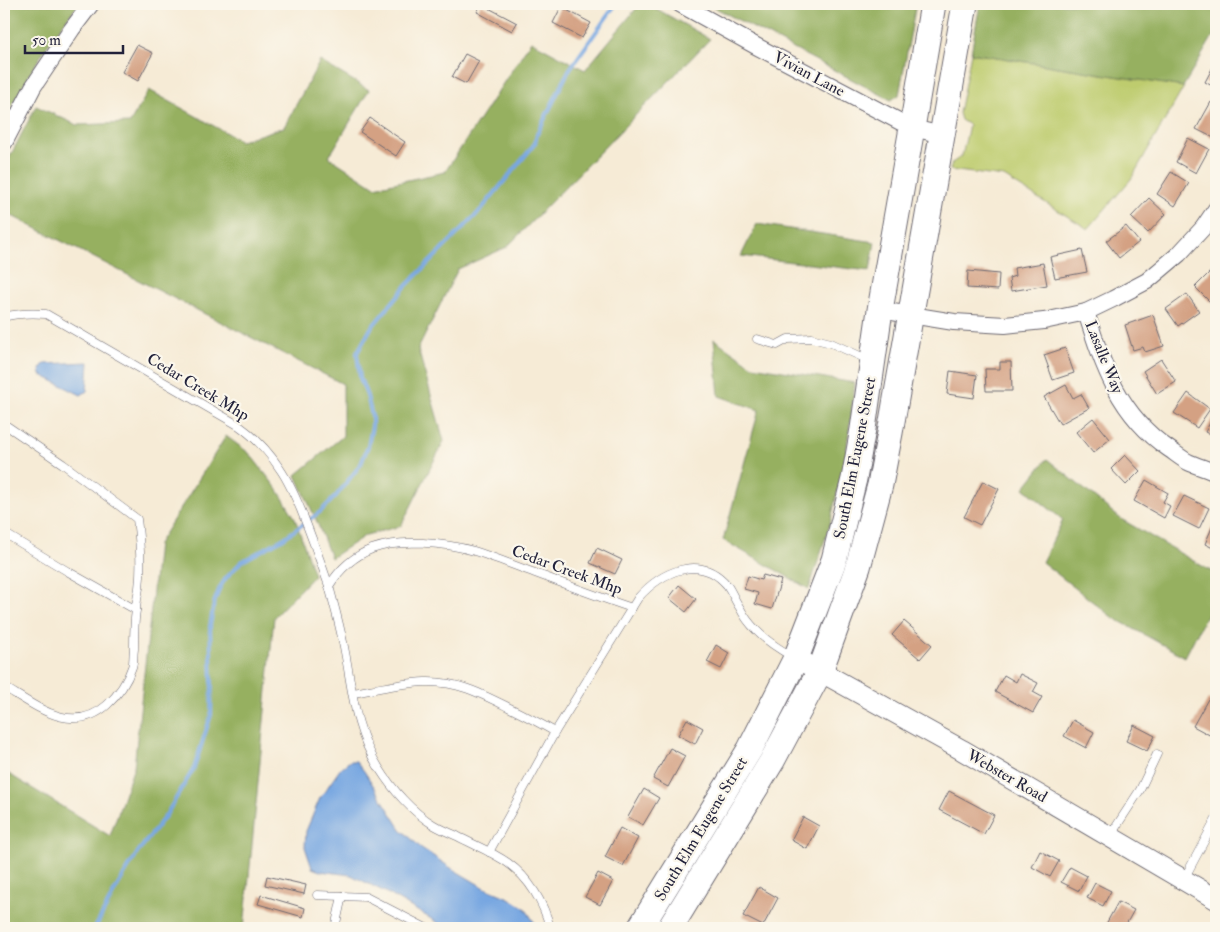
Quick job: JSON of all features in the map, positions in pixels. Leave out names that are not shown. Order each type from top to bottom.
[{"type":"main road","name":"South Elm Eugene Street","points":[[640,928],[750,749],[796,658],[834,560],[854,479],[863,429],[880,310],[933,4]]},
{"type":"main road","name":"South Elm Eugene Street","points":[[670,928],[772,761],[820,671],[858,567],[880,485],[890,433],[965,4]]},
{"type":"street","points":[[4,143],[33,87],[90,4]]},
{"type":"street","name":"Vivian Lane","points":[[680,4],[912,128],[943,135]]},
{"type":"street","points":[[880,310],[954,322],[1005,326],[1044,321],[1086,312],[1147,281],[1179,254],[1203,228],[1216,209]]},
{"type":"street","name":"Lasalle Way","points":[[1086,312],[1106,369],[1121,400],[1137,422],[1160,443],[1187,461],[1216,473]]},
{"type":"street","name":"Webster Road","points":[[796,658],[962,750],[1216,898]]},
{"type":"lane","name":"Cedar Creek Mhp","points":[[4,318],[28,312],[46,314],[238,425],[265,449],[281,470],[290,486],[315,545],[329,586],[345,650],[357,720],[366,745],[379,768],[395,789],[433,825],[489,852],[518,871],[540,900],[546,912],[550,928]]},
{"type":"lane","points":[[757,339],[777,345],[788,339],[811,338],[831,344],[873,362]]},
{"type":"lane","points":[[4,424],[63,464],[137,519],[140,565],[133,666],[125,684],[114,699],[93,715],[62,718],[47,713],[4,687]]},
{"type":"lane","points":[[4,533],[136,610]]},
{"type":"lane","name":"Cedar Creek Mhp","points":[[329,586],[346,566],[361,554],[372,549],[400,544],[428,543],[474,551],[632,608]]},
{"type":"lane","name":"Cedar Creek Mhp","points":[[489,852],[556,732],[638,598],[661,577],[691,568],[709,571],[718,576],[728,586],[741,611],[755,630],[779,649],[796,658]]},
{"type":"lane","points":[[353,693],[410,683],[440,682],[455,684],[477,691],[556,732]]},
{"type":"lane","points":[[1110,836],[1140,790],[1158,754]]},
{"type":"lane","points":[[1184,880],[1216,819]]},
{"type":"lane","points":[[317,895],[366,897],[426,928]]},
{"type":"lane","points":[[335,928],[342,896]]},
{"type":"green space","points":[[4,4],[79,4],[38,60],[4,121]]},
{"type":"green space","points":[[640,4],[648,4],[710,39],[507,247],[458,269],[418,349],[444,441],[401,526],[366,535],[331,558],[296,475],[343,436],[343,384],[4,212],[4,168],[36,106],[77,125],[130,123],[149,90],[241,141],[284,127],[320,61],[369,90],[329,157],[375,187],[445,172],[531,41],[585,70]]},
{"type":"green space","points":[[708,4],[916,4],[899,95],[891,100]]},
{"type":"green space","points":[[980,4],[1216,4],[1216,31],[1183,87],[971,53]]},
{"type":"green space","points":[[971,53],[1184,87],[1131,179],[1088,229],[1004,177],[950,170],[952,163],[962,156],[969,125],[961,120],[959,113]]},
{"type":"green space","points":[[757,224],[875,242],[870,271],[741,256]]},
{"type":"green space","points":[[714,339],[753,366],[855,383],[846,454],[830,524],[809,589],[723,540],[759,410],[719,396]]},
{"type":"green space","points":[[226,436],[249,453],[278,490],[295,518],[314,575],[274,617],[244,928],[4,928],[4,771],[110,836],[134,767],[158,544]]},
{"type":"green space","points":[[1047,459],[1121,519],[1216,574],[1216,596],[1185,657],[1112,617],[1042,562],[1063,520],[1024,488]]},
{"type":"water","points":[[89,362],[87,391],[81,395],[41,375],[40,369],[44,364]]},
{"type":"water","points":[[350,761],[356,761],[401,829],[420,847],[483,887],[509,898],[525,908],[536,928],[450,928],[351,875],[320,871],[312,868],[305,847],[306,831],[320,798],[341,768]]},
{"type":"building","points":[[481,4],[517,23],[512,31],[477,12]]},
{"type":"building","points":[[561,7],[591,23],[582,38],[553,23]]},
{"type":"building","points":[[137,45],[153,53],[138,81],[122,72]]},
{"type":"building","points":[[465,54],[479,61],[466,84],[452,77]]},
{"type":"building","points":[[1216,61],[1216,88],[1205,82]]},
{"type":"building","points":[[1211,102],[1216,105],[1216,139],[1196,129]]},
{"type":"building","points":[[370,118],[405,142],[396,156],[360,132]]},
{"type":"building","points":[[1188,138],[1209,149],[1196,173],[1176,162]]},
{"type":"building","points":[[1171,172],[1189,183],[1175,206],[1157,194]]},
{"type":"building","points":[[1149,198],[1166,214],[1148,233],[1131,217]]},
{"type":"building","points":[[1126,226],[1139,242],[1119,258],[1106,241]]},
{"type":"building","points":[[1082,250],[1087,272],[1055,278],[1050,257]]},
{"type":"building","points":[[1043,263],[1047,285],[1011,291],[1009,278],[1015,276],[1014,268]]},
{"type":"building","points":[[1214,268],[1216,270],[1216,296],[1210,302],[1195,287]]},
{"type":"building","points":[[968,271],[999,274],[998,290],[967,288]]},
{"type":"building","points":[[1187,294],[1199,311],[1178,326],[1166,309]]},
{"type":"building","points":[[1153,315],[1164,346],[1145,352],[1143,347],[1133,350],[1125,325]]},
{"type":"building","points":[[1065,348],[1074,373],[1053,380],[1044,355]]},
{"type":"building","points":[[1161,359],[1176,382],[1157,394],[1143,371]]},
{"type":"building","points":[[1000,362],[1011,362],[1012,391],[986,391],[985,369],[1000,369]]},
{"type":"building","points":[[950,371],[977,375],[974,398],[947,394]]},
{"type":"building","points":[[1066,385],[1073,398],[1081,394],[1089,408],[1060,424],[1044,397]]},
{"type":"building","points":[[1188,393],[1210,409],[1197,428],[1174,413]]},
{"type":"building","points":[[1216,412],[1216,438],[1205,432]]},
{"type":"building","points":[[1093,418],[1110,439],[1093,453],[1076,432]]},
{"type":"building","points":[[1125,455],[1140,471],[1126,485],[1111,469]]},
{"type":"building","points":[[1146,480],[1168,493],[1163,502],[1170,506],[1164,518],[1134,501]]},
{"type":"building","points":[[983,481],[999,489],[980,525],[964,517]]},
{"type":"building","points":[[1184,496],[1209,508],[1199,529],[1173,516]]},
{"type":"building","points":[[1216,518],[1216,541],[1213,548],[1205,544]]},
{"type":"building","points":[[597,548],[622,560],[615,574],[590,563]]},
{"type":"building","points":[[763,575],[781,580],[772,609],[755,604],[758,593],[744,589],[748,576],[761,580]]},
{"type":"building","points":[[679,585],[696,599],[686,612],[669,598]]},
{"type":"building","points":[[904,621],[932,645],[920,659],[892,635]]},
{"type":"building","points":[[716,645],[729,653],[721,669],[707,662]]},
{"type":"building","points":[[1020,674],[1038,683],[1033,692],[1042,697],[1033,713],[995,692],[1004,675],[1016,682]]},
{"type":"building","points":[[1208,699],[1216,703],[1211,714],[1216,716],[1215,738],[1193,726]]},
{"type":"building","points":[[687,719],[703,728],[695,744],[678,735]]},
{"type":"building","points":[[1073,720],[1094,732],[1086,748],[1064,736]]},
{"type":"building","points":[[1134,725],[1155,736],[1147,751],[1126,741]]},
{"type":"building","points":[[670,748],[685,756],[668,787],[653,779]]},
{"type":"building","points":[[644,789],[659,798],[643,825],[628,817]]},
{"type":"building","points":[[949,791],[994,815],[984,834],[939,810]]},
{"type":"building","points":[[803,817],[819,826],[807,849],[791,840]]},
{"type":"building","points":[[620,828],[638,838],[623,866],[605,857]]},
{"type":"building","points":[[1040,851],[1059,861],[1050,877],[1032,867]]},
{"type":"building","points":[[1070,867],[1087,876],[1079,891],[1061,882]]},
{"type":"building","points":[[598,873],[613,881],[600,905],[585,897]]},
{"type":"building","points":[[267,876],[306,885],[304,894],[265,885]]},
{"type":"building","points":[[1095,883],[1111,891],[1103,906],[1087,898]]},
{"type":"building","points":[[759,887],[778,898],[763,926],[743,916]]},
{"type":"building","points":[[261,895],[305,908],[303,917],[258,904]]},
{"type":"building","points":[[1118,902],[1134,910],[1124,928],[1109,928],[1105,926]]},
{"type":"waterway","points":[[95,928],[138,852],[166,815],[194,768],[211,715],[210,626],[214,603],[220,587],[241,562],[284,538],[320,512],[336,496],[361,464],[368,446],[372,416],[360,378],[357,353],[371,328],[406,286],[480,211],[535,143],[537,134],[569,70],[616,4]]}]
